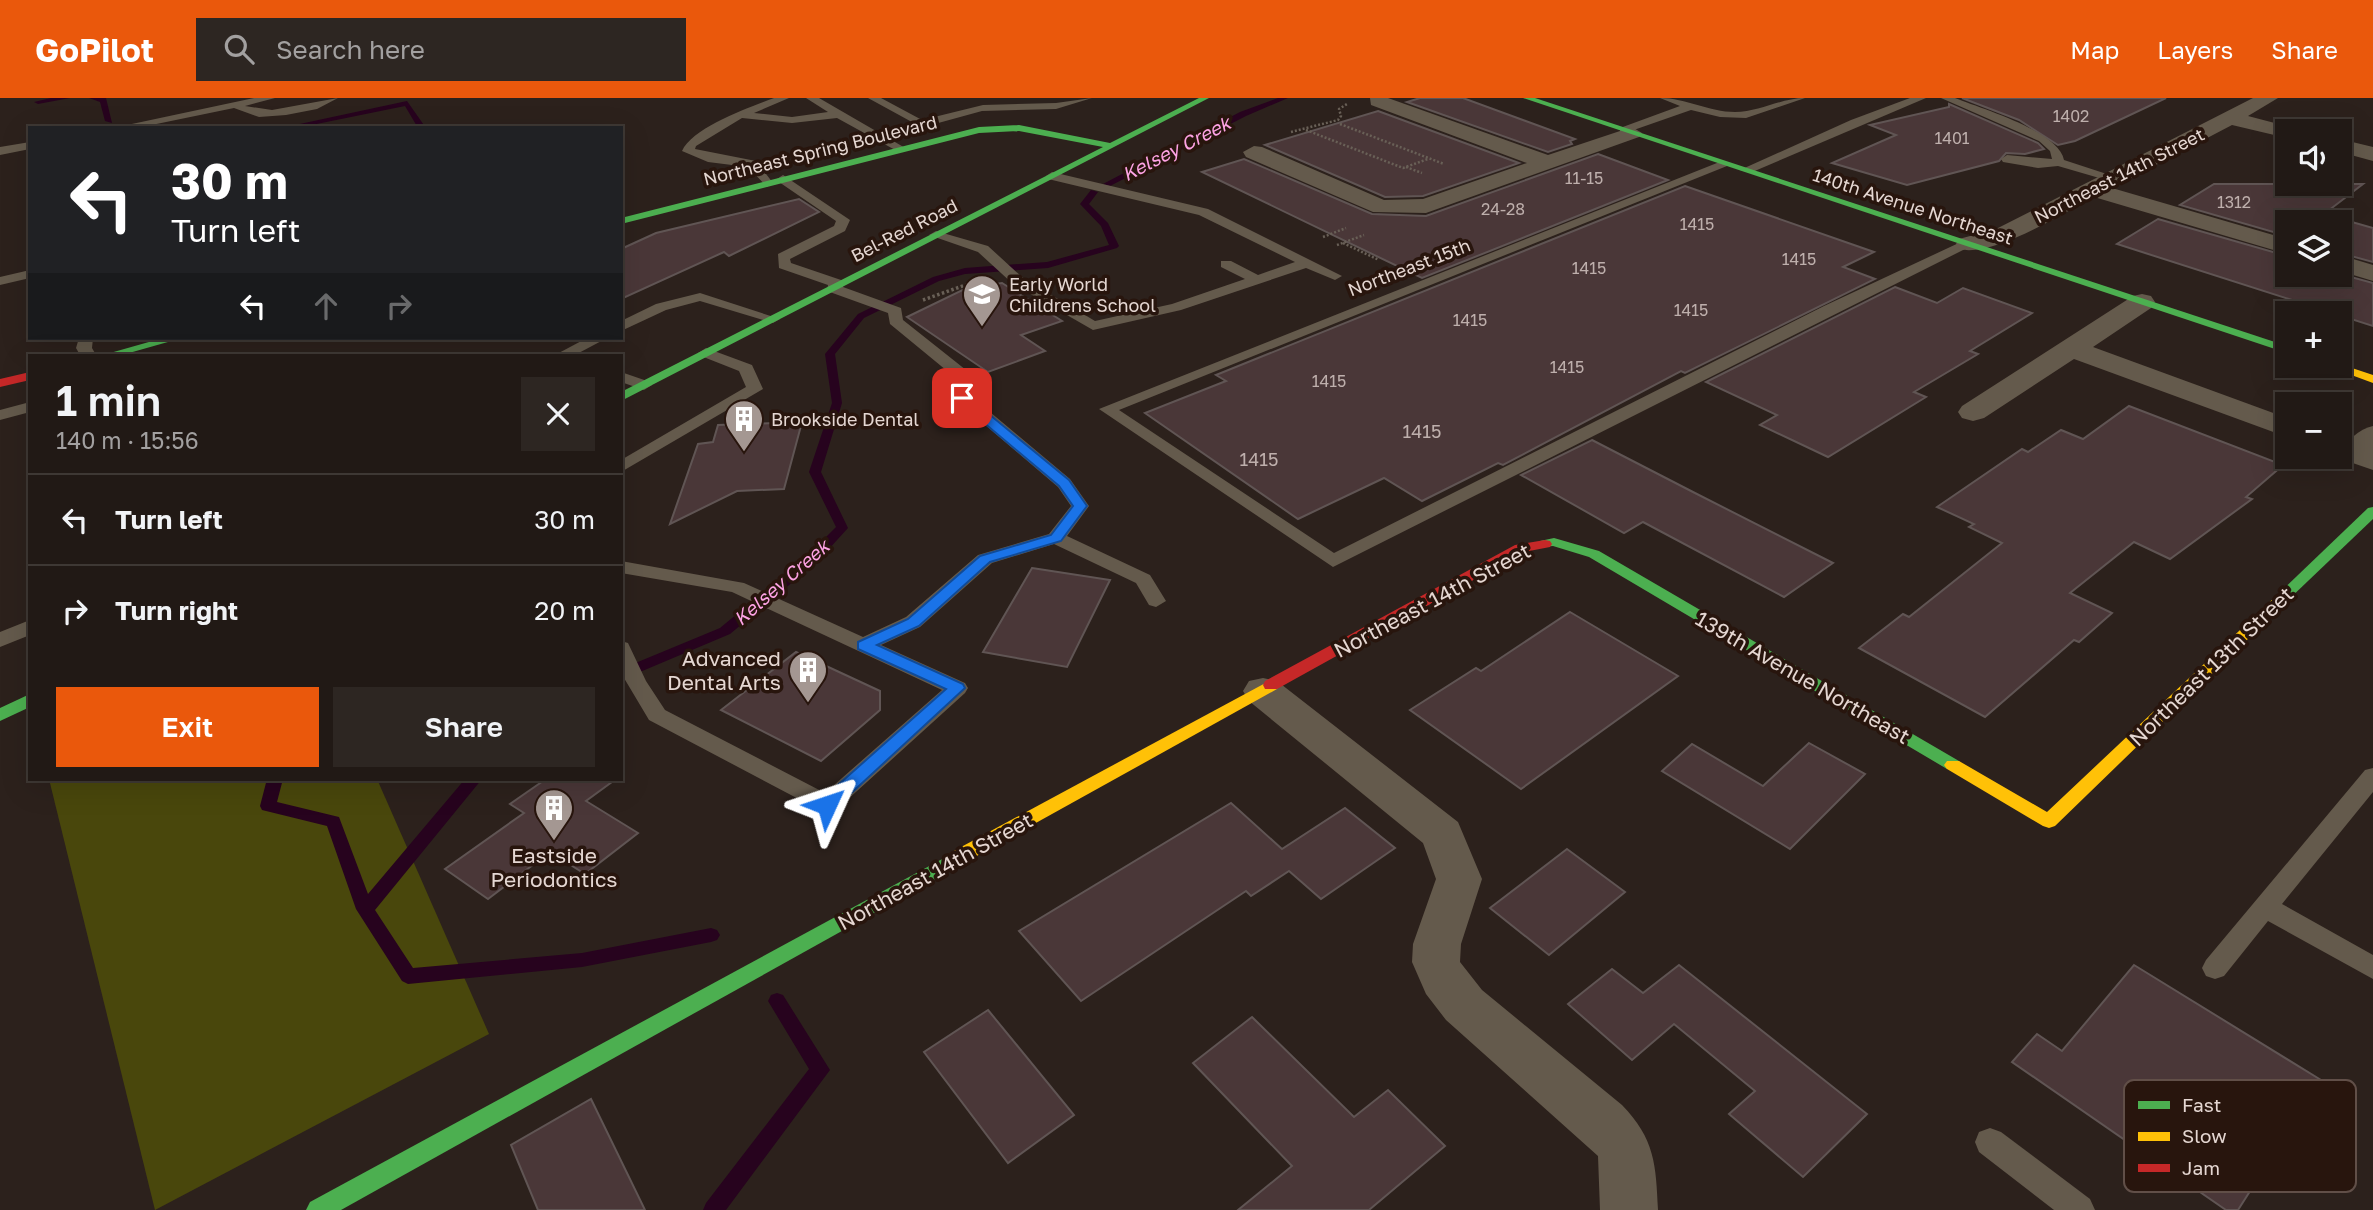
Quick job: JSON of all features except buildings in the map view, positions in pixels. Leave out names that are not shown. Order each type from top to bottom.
[{"type":"street","name":"Bel-Red Road","points":[[623,396],[1205,98]]},
{"type":"street","name":"140th Avenue Northeast","points":[[1528,98],[2275,346]]},
{"type":"street","name":"Northeast 14th Street","points":[[1968,244],[1999,237],[2267,98]]},
{"type":"street","points":[[1378,101],[1548,163]]},
{"type":"street","points":[[2229,118],[2275,129]]},
{"type":"street","name":"Northeast Spring Boulevard","points":[[623,220],[979,130],[1018,128],[1111,146]]},
{"type":"street","points":[[1254,152],[1381,207],[1426,206],[1548,163],[1628,131]]},
{"type":"street","points":[[2352,148],[2373,154]]},
{"type":"street","points":[[2091,189],[2275,243]]},
{"type":"street","points":[[2352,267],[2373,273]]},
{"type":"street","points":[[1973,412],[2142,302]]},
{"type":"street","points":[[113,354],[168,340]]},
{"type":"street","points":[[2070,348],[2275,424]]},
{"type":"street","points":[[2352,372],[2373,379]]},
{"type":"street","points":[[0,383],[28,376]]},
{"type":"street","name":"Northeast 13th Street","points":[[2049,821],[2373,512]]},
{"type":"street","name":"Northeast 14th Street","points":[[318,1210],[1521,548],[1554,542]]},
{"type":"street","name":"139th Avenue Northeast","points":[[1554,542],[1594,554],[2049,821]]},
{"type":"street","points":[[1263,691],[1442,834],[1458,879],[1437,944],[1436,962],[1443,979],[1464,1005],[1603,1123],[1622,1143],[1629,1188]]},
{"type":"street","points":[[0,715],[28,701]]},
{"type":"lane","points":[[129,126],[270,98]]},
{"type":"lane","points":[[234,105],[247,113],[261,114],[312,106],[333,98]]},
{"type":"lane","points":[[784,98],[741,114],[691,144],[688,151],[701,157],[752,164],[775,181],[843,220],[840,228],[783,257],[783,265],[896,311],[895,321],[960,373],[962,398],[1064,483],[1080,506],[1056,538],[985,559],[913,622],[863,645]]},
{"type":"lane","points":[[811,98],[901,149]]},
{"type":"lane","points":[[873,98],[946,138]]},
{"type":"lane","points":[[964,98],[989,110],[1056,106],[1087,98]]},
{"type":"lane","points":[[1665,98],[1728,118],[1755,116],[1800,98]]},
{"type":"lane","points":[[1746,170],[1826,138],[1872,113],[1921,98]]},
{"type":"lane","points":[[1946,98],[2043,139],[2056,150],[2058,162]]},
{"type":"lane","points":[[1628,131],[1691,106]]},
{"type":"lane","points":[[920,124],[984,108]]},
{"type":"lane","points":[[741,114],[792,120],[839,114]]},
{"type":"lane","points":[[0,151],[28,145]]},
{"type":"lane","points":[[2007,159],[2038,164],[2058,162],[2113,178]]},
{"type":"lane","name":"Northeast 15th","points":[[1726,164],[1107,409],[1333,561],[1829,309],[1968,244]]},
{"type":"lane","points":[[1052,176],[1203,212],[1335,276]]},
{"type":"lane","points":[[936,235],[983,248],[992,260],[1018,281],[1093,326],[1176,307],[1307,263]]},
{"type":"lane","points":[[1226,264],[1259,281]]},
{"type":"lane","points":[[0,281],[28,274]]},
{"type":"lane","points":[[623,326],[661,307],[700,297],[772,319]]},
{"type":"lane","points":[[565,354],[595,340]]},
{"type":"lane","points":[[623,466],[755,389],[746,368],[706,353]]},
{"type":"lane","points":[[623,378],[644,385]]},
{"type":"lane","points":[[0,415],[28,408]]},
{"type":"lane","points":[[1056,538],[1143,579],[1156,601]]},
{"type":"lane","points":[[623,567],[737,587],[957,688],[827,805],[657,715],[636,682],[623,652]]},
{"type":"lane","points":[[0,640],[28,628]]},
{"type":"lane","points":[[2215,968],[2373,776]]},
{"type":"lane","points":[[2265,907],[2373,968]]},
{"type":"lane","points":[[1990,1142],[2079,1210]]},
{"type":"path","points":[[1287,132],[1306,130],[1338,120],[1341,116],[1339,108],[1352,102]]},
{"type":"path","points":[[1340,124],[1490,183]]},
{"type":"path","points":[[1306,130],[1403,168],[1429,159]]},
{"type":"path","points":[[1342,243],[1379,260]]},
{"type":"path","points":[[896,311],[969,282],[997,279],[1018,281]]},
{"type":"shaded area","points":[[49,781],[378,781],[489,1034],[155,1210]]},
{"type":"waterway","points":[[38,102],[66,98]]},
{"type":"waterway","points":[[93,98],[103,100],[109,121]]},
{"type":"waterway","name":"Kelsey Creek","points":[[1107,184],[1243,114],[1284,98]]},
{"type":"waterway","points":[[295,126],[407,103],[421,126]]},
{"type":"waterway","name":"Kelsey Creek","points":[[623,674],[725,631],[812,559],[842,528],[815,472],[837,403],[830,354],[861,316],[936,279],[965,271],[1048,265],[1114,246],[1105,225],[1084,204],[1094,192]]},
{"type":"waterway","points":[[274,781],[268,806],[333,821],[365,909]]},
{"type":"waterway","name":"Kelsey Creek","points":[[365,909],[472,781]]},
{"type":"waterway","name":"Kelsey Creek","points":[[365,909],[408,976],[582,960],[711,935]]},
{"type":"waterway","name":"Kelsey Creek","points":[[713,1210],[820,1070],[777,1001]]},
{"type":"traffic: fast","points":[[623,396],[1205,98]]},
{"type":"traffic: fast","points":[[1527,98],[2275,346]]},
{"type":"traffic: fast","points":[[623,220],[979,130],[1019,128],[1111,146]]},
{"type":"traffic: fast","points":[[113,354],[168,340]]},
{"type":"traffic: fast","points":[[2279,601],[2373,511]]},
{"type":"traffic: fast","points":[[1545,544],[1554,542],[1594,554],[1953,765]]},
{"type":"traffic: fast","points":[[0,715],[28,701]]},
{"type":"traffic: fast","points":[[318,1210],[957,858]]},
{"type":"traffic: slow","points":[[2352,372],[2373,379]]},
{"type":"traffic: slow","points":[[1953,765],[2049,821],[2279,601]]},
{"type":"traffic: slow","points":[[957,858],[1271,685]]},
{"type":"traffic: jam","points":[[0,383],[28,376]]},
{"type":"traffic: jam","points":[[1271,685],[1520,548],[1545,544]]},
{"type":"place","name":"Early World Childrens School","points":[[982,328]]},
{"type":"place","name":"Brookside Dental","points":[[744,453]]},
{"type":"place","name":"Advanced Dental Arts","points":[[808,704]]},
{"type":"place","name":"Eastside Periodontics","points":[[554,842]]},
{"type":"route","points":[[827,805],[957,688],[863,645],[913,622],[985,559],[1056,538],[1080,506],[1064,483],[962,398]]}]
